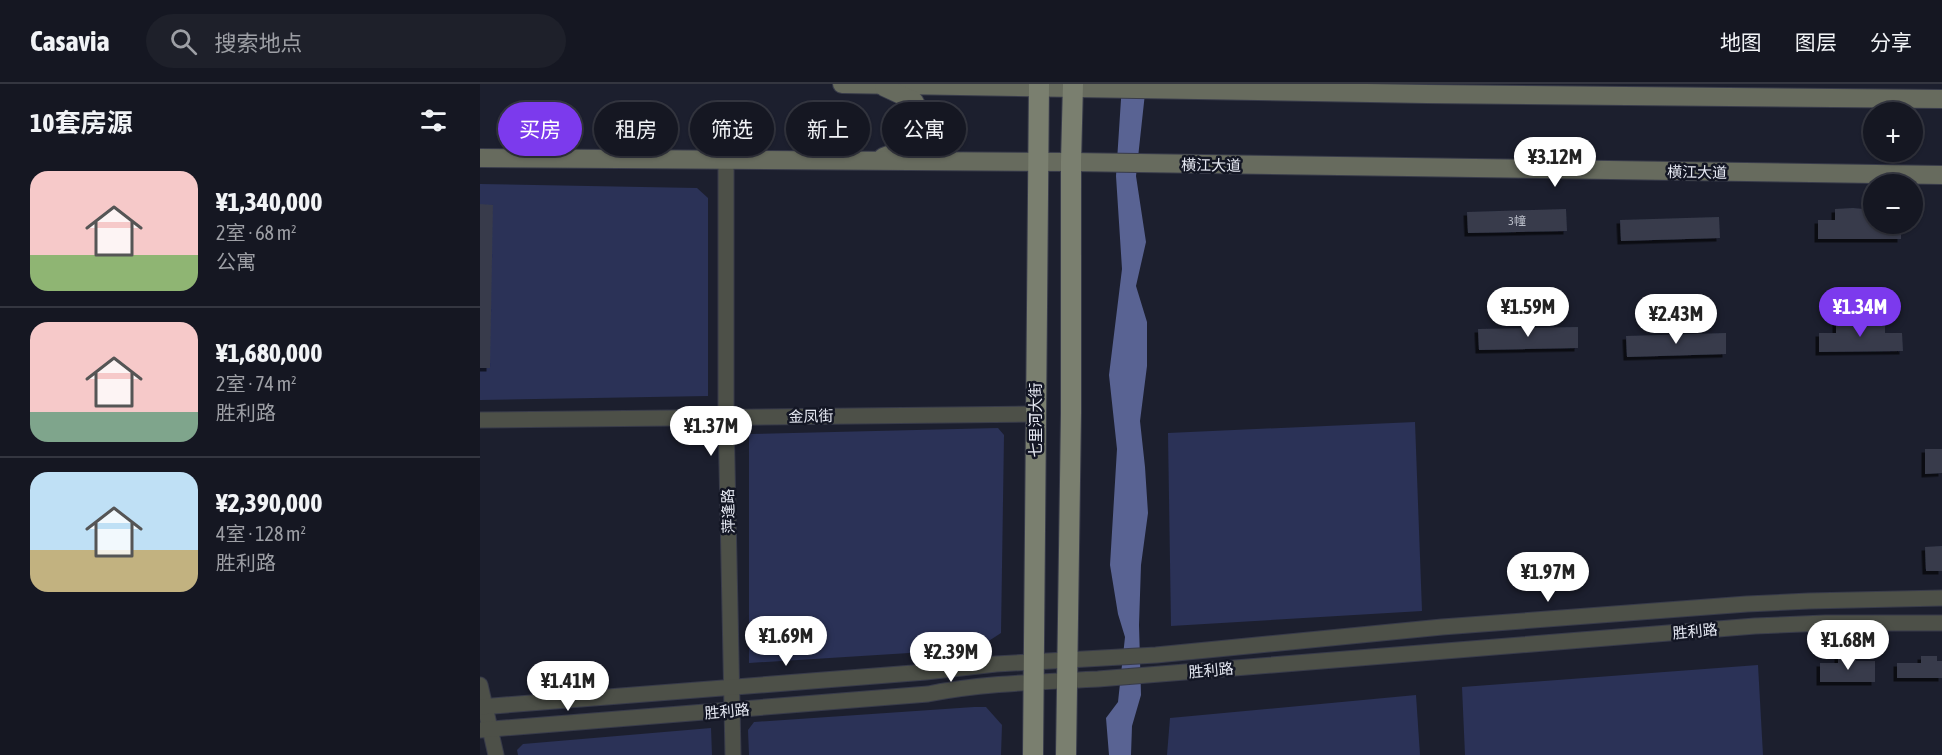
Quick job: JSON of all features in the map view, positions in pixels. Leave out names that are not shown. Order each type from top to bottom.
[{"type":"main road","points":[[842,84],[1942,99]]},
{"type":"main road","points":[[876,160],[907,147],[921,134],[924,120],[914,101],[879,84]]},
{"type":"main road","name":"七里河大街","points":[[1033,755],[1039,85]]},
{"type":"main road","points":[[1066,755],[1073,86]]},
{"type":"main road","name":"横江大道","points":[[480,158],[1099,162],[1942,175]]},
{"type":"street","name":"萍逢路","points":[[726,159],[726,417],[733,755]]},
{"type":"street","name":"金凤街","points":[[480,420],[1035,414]]},
{"type":"street","name":"胜利路","points":[[485,729],[733,711],[1034,683],[1095,659],[1442,627],[1747,604],[1942,598]]},
{"type":"street","name":"胜利路","points":[[1067,671],[1098,679],[1755,626],[1825,623],[1942,623]]},
{"type":"street","points":[[483,707],[1033,662],[1067,671]]},
{"type":"street","points":[[926,672],[934,684],[928,694]]},
{"type":"street","points":[[480,685],[485,729],[496,755]]},
{"type":"street","points":[[593,698],[584,710],[586,715],[595,721]]},
{"type":"shaded area","points":[[1122,84],[1146,84],[1136,176],[1146,242],[1136,286],[1147,322],[1147,366],[1140,421],[1148,513],[1141,565],[1139,625],[1141,695],[1132,726],[1131,755],[1109,755],[1106,718],[1118,702],[1125,637],[1118,614],[1110,565],[1117,449],[1109,375],[1122,269],[1116,176]]},
{"type":"shaded area","points":[[480,184],[697,188],[708,198],[708,396],[480,400]]},
{"type":"shaded area","points":[[1415,422],[1422,611],[1171,626],[1168,433]]},
{"type":"shaded area","points":[[998,428],[1004,435],[1001,633],[981,646],[957,650],[749,663],[749,434]]},
{"type":"shaded area","points":[[1758,665],[1763,755],[1465,755],[1462,687]]},
{"type":"shaded area","points":[[1416,695],[1420,755],[1167,755],[1170,718]]},
{"type":"shaded area","points":[[986,707],[1002,725],[1001,755],[749,755],[748,730],[754,722]]},
{"type":"shaded area","points":[[711,728],[712,755],[518,755],[517,750],[523,744]]},
{"type":"building","points":[[480,204],[493,205],[490,368],[480,368]]},
{"type":"building","points":[[1566,209],[1567,231],[1468,233],[1467,212]]},
{"type":"building","points":[[1835,209],[1863,209],[1863,234],[1901,234],[1901,239],[1818,239],[1818,220],[1835,220]]},
{"type":"building","points":[[1719,217],[1720,238],[1621,241],[1620,220]]},
{"type":"building","points":[[1836,321],[1885,322],[1885,333],[1902,333],[1903,351],[1819,352],[1819,333],[1836,333]]},
{"type":"building","points":[[1578,327],[1578,348],[1479,350],[1478,329]]},
{"type":"building","points":[[1726,333],[1726,354],[1627,357],[1626,336]]},
{"type":"building","points":[[1925,449],[1942,449],[1942,473],[1925,474]]},
{"type":"building","points":[[1942,546],[1942,571],[1926,571],[1925,547]]},
{"type":"building","points":[[1838,655],[1856,655],[1856,661],[1875,661],[1875,682],[1820,682],[1820,663],[1838,663]]},
{"type":"building","points":[[1921,656],[1937,656],[1937,661],[1942,661],[1942,678],[1897,678],[1897,663],[1921,663]]}]
